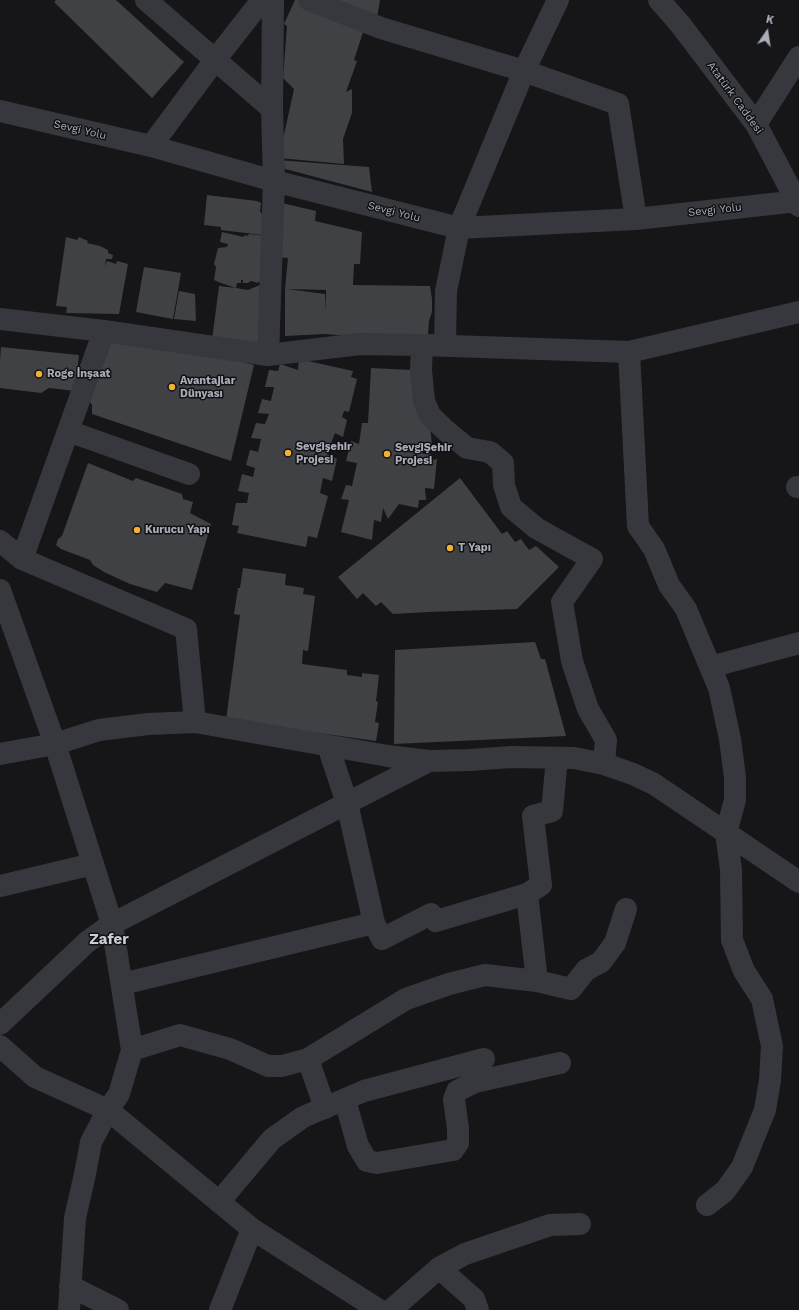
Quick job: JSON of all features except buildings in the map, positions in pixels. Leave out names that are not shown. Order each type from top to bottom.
[{"type":"street","points":[[146,0],[272,109]]},
{"type":"street","points":[[151,146],[262,0]]},
{"type":"street","points":[[268,355],[274,181],[272,109],[273,0]]},
{"type":"street","points":[[309,0],[381,28],[524,71],[618,104],[636,219]]},
{"type":"street","points":[[445,345],[446,291],[459,228],[524,71],[558,0]]},
{"type":"street","name":"Atatürk Caddesi","points":[[659,0],[680,24],[756,124],[798,203]]},
{"type":"street","points":[[756,124],[799,57]]},
{"type":"street","name":"Sevgi Yolu","points":[[0,111],[151,146],[274,181],[459,228],[636,219],[798,203]]},
{"type":"street","points":[[0,319],[268,355],[360,344],[422,344],[629,352],[799,312]]},
{"type":"street","points":[[22,558],[104,332]]},
{"type":"street","points":[[422,344],[424,401],[430,415],[467,448],[490,452],[504,463],[504,485],[511,507],[536,528],[592,559],[562,602],[572,661],[588,709],[606,740],[604,764]]},
{"type":"street","points":[[629,352],[638,526],[654,549],[669,585],[686,609],[718,688],[730,739],[735,777],[735,800],[726,833],[731,870],[732,940],[744,972],[762,999],[772,1046],[770,1080],[765,1110],[748,1153],[742,1167],[725,1191],[707,1205]]},
{"type":"street","points":[[68,431],[189,474]]},
{"type":"street","points":[[0,541],[22,558],[186,629],[196,722]]},
{"type":"street","points":[[0,590],[55,744],[112,924],[132,1050],[119,1094],[108,1110],[91,1142],[86,1174],[75,1218],[69,1310]]},
{"type":"street","points":[[710,667],[799,643]]},
{"type":"street","points":[[0,754],[55,744],[99,730],[148,724],[196,722],[328,746],[429,761],[511,757],[574,758],[604,764],[633,774],[654,784],[799,882]]},
{"type":"street","points":[[328,746],[347,803],[374,923],[382,939],[431,914],[436,921],[527,894],[541,884],[533,816],[552,811],[557,758]]},
{"type":"street","points":[[0,1024],[87,942],[112,924],[429,761]]},
{"type":"street","points":[[0,886],[93,864]]},
{"type":"street","points":[[527,894],[537,981]]},
{"type":"street","points":[[132,1050],[180,1035],[230,1049],[268,1066],[282,1066],[308,1059],[406,999],[449,984],[485,975],[537,981],[571,989],[586,970],[601,962],[615,943],[626,909]]},
{"type":"street","points":[[122,984],[374,923]]},
{"type":"street","points":[[0,1046],[35,1077],[108,1110],[252,1229],[378,1310]]},
{"type":"street","points":[[308,1059],[325,1108]]},
{"type":"street","points":[[219,1202],[272,1139],[303,1117],[364,1091],[484,1059]]},
{"type":"street","points":[[345,1100],[358,1146],[367,1161],[377,1163],[453,1150],[458,1144],[458,1129],[454,1099],[457,1091],[475,1082],[560,1063]]},
{"type":"street","points":[[391,1310],[439,1268],[465,1254],[550,1225],[580,1224]]},
{"type":"street","points":[[220,1310],[252,1229]]},
{"type":"street","points":[[439,1268],[474,1299],[478,1310]]},
{"type":"street","points":[[70,1286],[118,1310]]},
{"type":"place","name":"Roge İnşaat","points":[[39,374]]},
{"type":"place","name":"Avantajlar Dünyası","points":[[172,387]]},
{"type":"place","name":"Sevgişehir Projesi","points":[[288,453]]},
{"type":"place","name":"SevgiŞehir Projesi","points":[[387,454]]},
{"type":"place","name":"Kurucu Yapı","points":[[137,530]]},
{"type":"place","name":"T Yapı","points":[[450,548]]},
{"type":"district","name":"Zafer","points":[[109,940]]}]
